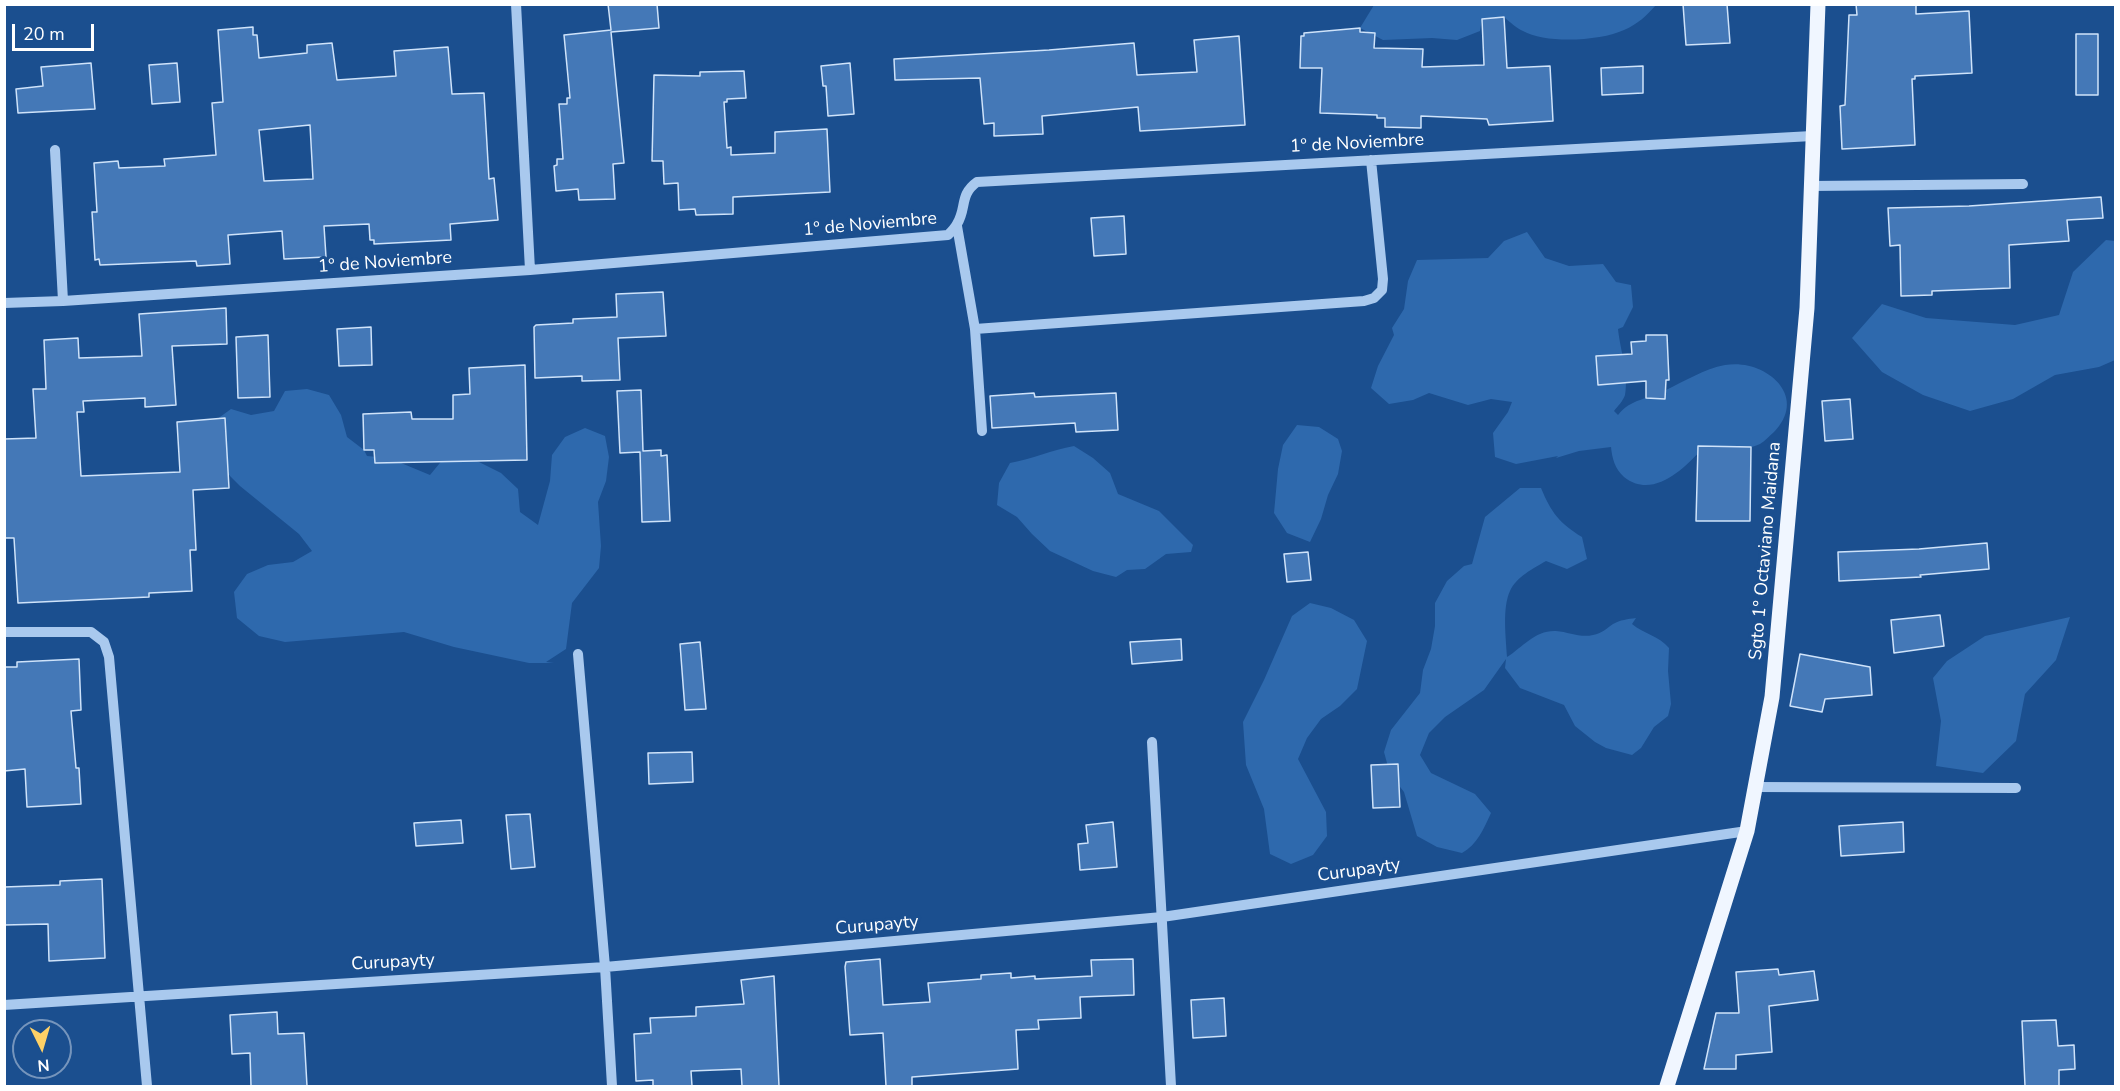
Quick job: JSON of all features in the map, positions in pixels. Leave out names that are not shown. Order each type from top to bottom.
[{"type":"main road","name":"Sgto 1° Octaviano Maidana","points":[[1666,1086],[1748,831],[1772,697],[1807,308],[1818,4]]},
{"type":"street","points":[[516,4],[530,270]]},
{"type":"street","name":"1º de Noviembre","points":[[4,303],[530,270],[948,235],[957,226],[964,196],[977,182],[1812,136]]},
{"type":"street","points":[[55,150],[63,301]]},
{"type":"street","points":[[975,329],[1364,301],[1374,298],[1382,290],[1383,279],[1371,159]]},
{"type":"street","points":[[1811,186],[2023,184]]},
{"type":"street","points":[[957,226],[975,329],[982,430]]},
{"type":"street","points":[[4,632],[91,632],[104,642],[109,657],[147,1086]]},
{"type":"street","points":[[578,654],[612,1086]]},
{"type":"street","points":[[1152,742],[1171,1086]]},
{"type":"street","points":[[1756,787],[2016,788]]},
{"type":"street","name":"Curupayty","points":[[4,1005],[604,967],[1162,917],[1748,831]]},
{"type":"shaded area","points":[[1374,5],[1656,5],[1629,28],[1614,34],[1588,39],[1545,38],[1533,35],[1518,28],[1504,17],[1482,19],[1480,31],[1457,40],[1432,38],[1383,40],[1360,28]]},
{"type":"shaded area","points":[[1527,232],[1545,258],[1569,266],[1603,264],[1616,282],[1631,285],[1633,307],[1623,327],[1618,329],[1626,387],[1624,397],[1614,411],[1618,415],[1634,402],[1660,393],[1702,372],[1725,365],[1740,364],[1767,373],[1778,382],[1785,393],[1787,405],[1784,418],[1774,432],[1762,443],[1753,447],[1701,450],[1676,474],[1656,484],[1645,485],[1635,483],[1621,474],[1612,455],[1611,447],[1516,464],[1495,457],[1493,433],[1508,412],[1512,402],[1491,399],[1468,405],[1429,393],[1413,400],[1389,404],[1371,388],[1378,366],[1394,335],[1392,328],[1404,309],[1408,281],[1417,260],[1488,258],[1504,241]]},
{"type":"shaded area","points":[[2106,240],[2115,241],[2115,360],[2099,367],[2055,375],[2013,399],[1970,411],[1923,395],[1882,372],[1852,338],[1882,304],[1926,318],[2015,325],[2059,315],[2073,272]]},
{"type":"shaded area","points":[[307,389],[329,395],[341,415],[347,437],[364,450],[367,456],[389,458],[430,475],[444,458],[467,456],[501,473],[518,489],[520,512],[538,525],[550,481],[552,455],[565,437],[585,428],[605,436],[609,457],[606,481],[598,502],[601,546],[599,568],[572,603],[566,649],[546,662],[554,663],[529,663],[454,647],[404,632],[285,642],[259,636],[237,618],[234,592],[247,574],[268,565],[293,562],[312,551],[299,534],[240,486],[222,468],[213,422],[231,409],[251,415],[274,411],[285,391]]},
{"type":"shaded area","points":[[1297,425],[1319,427],[1338,439],[1342,451],[1338,474],[1310,542],[1287,533],[1274,513],[1278,469],[1283,445]]},
{"type":"shaded area","points":[[1074,446],[1093,458],[1110,473],[1118,494],[1159,511],[1193,545],[1191,552],[1166,554],[1145,569],[1127,570],[1116,577],[1093,571],[1050,551],[1017,517],[997,505],[999,483],[1010,463]]},
{"type":"shaded area","points":[[1520,488],[1541,488],[1548,504],[1557,516],[1567,527],[1582,537],[1587,559],[1567,569],[1546,561],[1516,581],[1510,591],[1506,606],[1507,657],[1542,633],[1556,631],[1588,636],[1601,632],[1618,622],[1636,618],[1632,624],[1669,648],[1668,671],[1671,704],[1668,716],[1654,727],[1641,748],[1632,755],[1606,748],[1575,726],[1564,705],[1520,688],[1505,668],[1506,659],[1484,690],[1445,717],[1429,733],[1420,755],[1431,773],[1475,794],[1491,813],[1476,841],[1462,853],[1437,847],[1417,836],[1404,792],[1390,774],[1384,752],[1391,730],[1420,693],[1423,670],[1431,649],[1435,626],[1435,603],[1447,581],[1464,566],[1472,564],[1485,517]]},
{"type":"shaded area","points":[[1310,603],[1331,608],[1354,620],[1367,641],[1357,689],[1340,706],[1321,719],[1307,738],[1298,759],[1326,812],[1327,836],[1313,855],[1291,864],[1270,854],[1264,809],[1246,765],[1243,722],[1292,616]]},
{"type":"shaded area","points":[[2070,617],[2056,660],[2025,694],[2016,741],[1983,773],[1936,766],[1941,721],[1933,678],[1947,661],[1985,636]]},
{"type":"building","points":[[608,4],[657,4],[659,28],[611,32],[624,163],[613,164],[615,199],[579,200],[578,189],[556,191],[554,166],[557,165],[557,159],[563,159],[559,104],[567,104],[567,98],[570,98],[564,35],[611,30]]},
{"type":"building","points":[[1683,4],[1727,4],[1730,43],[1686,45]]},
{"type":"building","points":[[1856,4],[1916,4],[1916,14],[1969,11],[1972,73],[1915,76],[1915,79],[1912,79],[1915,145],[1842,149],[1840,106],[1845,105],[1849,15],[1857,15]]},
{"type":"building","points":[[1504,17],[1507,68],[1550,66],[1553,121],[1489,125],[1487,119],[1421,116],[1421,128],[1385,127],[1385,118],[1377,118],[1377,115],[1320,113],[1322,68],[1300,68],[1301,36],[1304,36],[1304,33],[1360,28],[1360,32],[1375,33],[1374,48],[1423,49],[1422,67],[1484,65],[1482,19]]},
{"type":"building","points":[[253,27],[253,35],[257,35],[259,58],[307,53],[307,45],[332,43],[337,80],[396,76],[394,51],[448,47],[452,94],[484,93],[489,179],[494,178],[498,220],[450,224],[451,240],[374,244],[374,240],[370,240],[369,224],[324,226],[326,257],[284,259],[282,231],[228,235],[230,264],[197,266],[196,261],[100,265],[99,259],[95,260],[92,212],[97,212],[94,163],[118,161],[119,168],[165,166],[164,159],[216,155],[212,103],[223,102],[218,30]],"holes":[[[310,125],[313,179],[264,181],[259,130]]]},
{"type":"building","points":[[2076,34],[2098,34],[2098,95],[2076,95]]},
{"type":"building","points":[[1239,36],[1245,125],[1140,131],[1138,107],[1042,116],[1043,134],[994,136],[994,123],[984,124],[980,78],[895,80],[894,59],[1134,43],[1137,75],[1197,72],[1194,40]]},
{"type":"building","points":[[91,63],[95,109],[18,113],[16,89],[43,86],[41,67]]},
{"type":"building","points":[[177,63],[180,102],[152,104],[149,65]]},
{"type":"building","points":[[850,63],[854,114],[828,116],[826,86],[823,86],[821,66]]},
{"type":"building","points":[[1643,66],[1643,93],[1602,95],[1601,68]]},
{"type":"building","points":[[744,71],[746,98],[727,99],[727,102],[724,102],[727,148],[731,147],[731,155],[775,153],[775,132],[827,129],[830,192],[733,197],[733,214],[696,215],[695,209],[679,210],[678,183],[664,184],[663,161],[652,161],[654,75],[700,76],[700,72]]},
{"type":"building","points":[[2101,197],[2103,218],[2067,220],[2069,241],[2009,245],[2010,288],[1932,291],[1932,295],[1901,296],[1900,245],[1890,246],[1888,208],[1969,206]]},
{"type":"building","points":[[1124,216],[1126,254],[1094,256],[1091,218]]},
{"type":"building","points":[[663,292],[666,336],[618,338],[620,380],[582,381],[582,376],[535,378],[534,327],[536,325],[573,323],[573,319],[617,317],[616,294]]},
{"type":"building","points":[[226,308],[227,344],[172,346],[176,405],[145,407],[145,398],[83,401],[84,412],[77,412],[81,476],[180,472],[177,422],[225,418],[229,488],[193,490],[196,550],[190,550],[192,591],[149,593],[149,597],[18,603],[14,538],[4,538],[4,439],[36,438],[33,389],[46,389],[44,340],[78,338],[79,358],[142,356],[139,314]]},
{"type":"building","points":[[371,327],[372,365],[339,366],[337,329]]},
{"type":"building","points":[[268,335],[270,397],[238,398],[236,337]]},
{"type":"building","points":[[1646,335],[1667,335],[1669,380],[1666,380],[1665,399],[1646,398],[1646,381],[1598,385],[1596,356],[1632,354],[1631,342],[1646,341]]},
{"type":"building","points":[[525,365],[527,460],[375,463],[374,450],[364,450],[363,414],[411,412],[412,419],[453,419],[453,395],[470,394],[469,368]]},
{"type":"building","points":[[641,390],[643,451],[661,450],[661,456],[667,455],[670,521],[642,522],[640,452],[620,453],[617,391]]},
{"type":"building","points":[[1034,393],[1035,397],[1116,393],[1118,430],[1076,432],[1075,423],[992,428],[990,396]]},
{"type":"building","points":[[1850,399],[1853,439],[1825,441],[1822,401]]},
{"type":"building","points":[[1698,446],[1751,447],[1750,521],[1696,521]]},
{"type":"building","points":[[1987,543],[1989,569],[1920,575],[1921,577],[1839,581],[1838,552],[1919,549]]},
{"type":"building","points":[[1308,552],[1311,580],[1287,582],[1284,554]]},
{"type":"building","points":[[1940,615],[1944,646],[1894,653],[1891,620]]},
{"type":"building","points":[[1181,639],[1182,660],[1132,664],[1130,642]]},
{"type":"building","points":[[700,642],[706,709],[685,710],[680,644]]},
{"type":"building","points":[[1800,654],[1870,667],[1872,695],[1825,699],[1822,712],[1790,706]]},
{"type":"building","points":[[79,659],[81,710],[71,711],[76,768],[79,768],[81,804],[27,807],[25,769],[4,771],[4,667],[17,667],[17,662]]},
{"type":"building","points":[[692,752],[693,782],[649,784],[648,753]]},
{"type":"building","points":[[1398,764],[1400,807],[1373,808],[1371,765]]},
{"type":"building","points":[[530,814],[535,867],[511,869],[506,815]]},
{"type":"building","points":[[461,820],[463,843],[416,846],[414,823]]},
{"type":"building","points":[[1113,822],[1117,867],[1080,870],[1078,844],[1088,843],[1086,825]]},
{"type":"building","points":[[1903,822],[1904,852],[1841,856],[1839,826]]},
{"type":"building","points":[[102,879],[105,958],[49,961],[48,924],[4,925],[4,887],[60,885],[60,881]]},
{"type":"building","points":[[880,959],[883,1005],[930,1002],[928,983],[981,979],[981,975],[1011,973],[1011,978],[1035,976],[1035,979],[1092,976],[1091,960],[1133,959],[1134,995],[1080,997],[1081,1018],[1038,1020],[1039,1029],[1016,1030],[1018,1069],[912,1077],[912,1086],[886,1086],[883,1033],[850,1035],[845,967],[846,962]]},
{"type":"building","points":[[1778,969],[1779,975],[1814,971],[1818,1000],[1769,1006],[1772,1052],[1736,1055],[1736,1069],[1704,1069],[1716,1013],[1739,1013],[1736,972]]},
{"type":"building","points":[[774,976],[779,1086],[742,1086],[741,1069],[691,1071],[692,1086],[653,1086],[653,1080],[636,1081],[634,1034],[651,1033],[650,1018],[696,1016],[696,1007],[744,1004],[741,980]]},
{"type":"building","points":[[1224,998],[1226,1036],[1193,1038],[1191,1000]]},
{"type":"building","points":[[277,1012],[278,1034],[304,1033],[307,1086],[251,1086],[250,1053],[232,1054],[230,1015]]},
{"type":"building","points":[[2056,1020],[2058,1046],[2074,1045],[2075,1069],[2059,1070],[2059,1086],[2025,1086],[2022,1021]]}]
